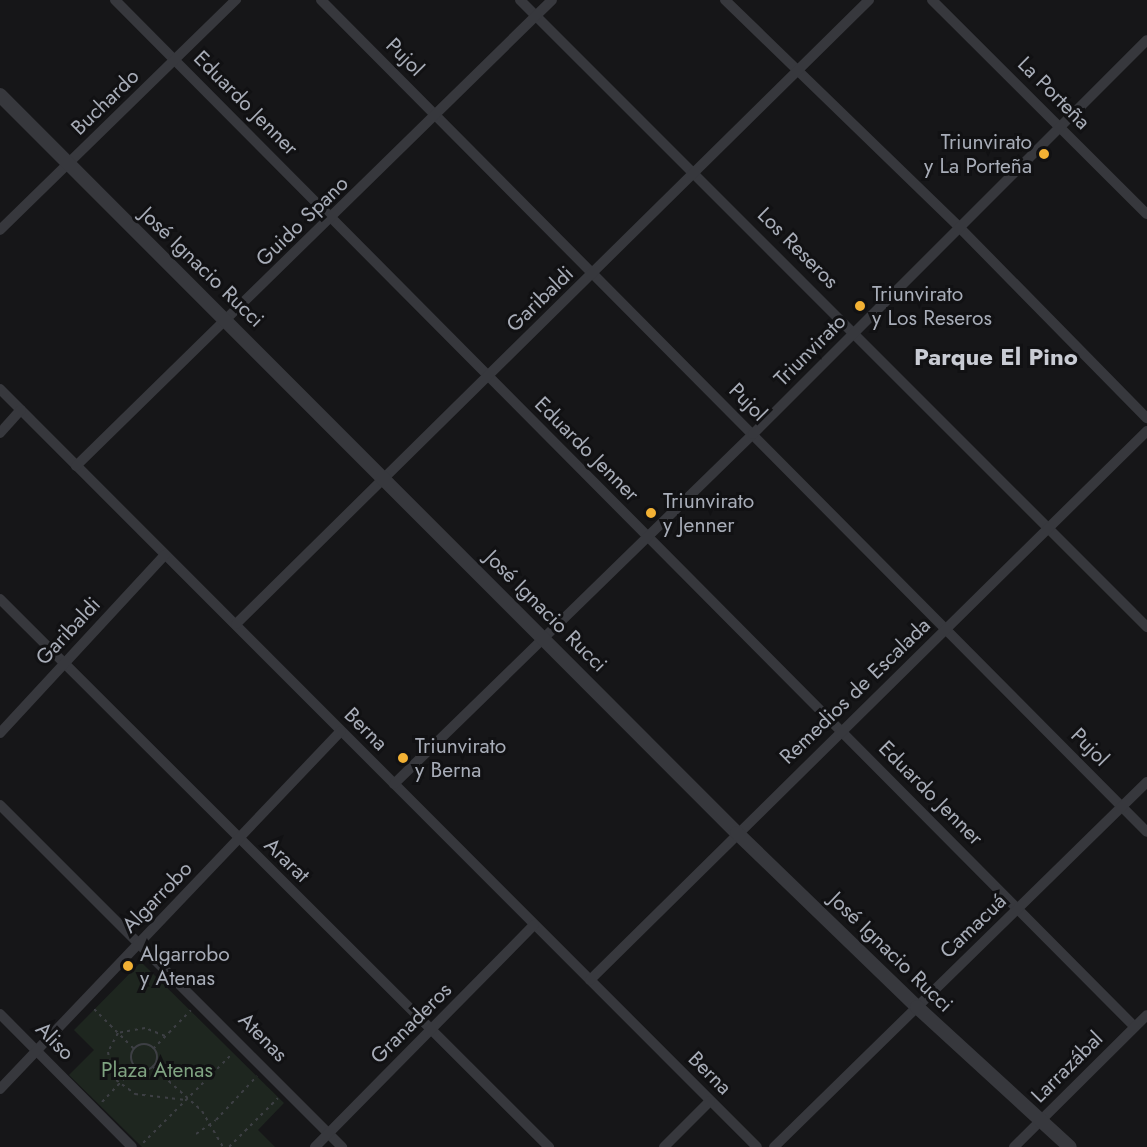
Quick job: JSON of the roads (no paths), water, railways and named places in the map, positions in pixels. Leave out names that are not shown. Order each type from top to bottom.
[{"type":"street","name":"Eduardo Jenner","points":[[115,0],[1135,1027]]},
{"type":"street","name":"Buchardo","points":[[0,230],[236,0]]},
{"type":"street","name":"Pujol","points":[[321,0],[1147,832]]},
{"type":"street","name":"Los Reseros","points":[[520,0],[697,173],[1147,627]]},
{"type":"street","name":"Guido Spano","points":[[76,466],[333,218],[552,0]]},
{"type":"street","points":[[724,0],[959,227],[1147,418]]},
{"type":"street","name":"Garibaldi","points":[[236,624],[697,173],[869,0]]},
{"type":"street","name":"La Porteña","points":[[932,0],[1147,214]]},
{"type":"street","name":"Triunvirato","points":[[394,783],[753,434],[1147,40]]},
{"type":"street","name":"José Ignacio Rucci","points":[[0,96],[227,320],[737,833],[916,1007],[1070,1147]]},
{"type":"street","name":"Berna","points":[[0,389],[757,1147]]},
{"type":"street","points":[[0,433],[21,410]]},
{"type":"street","name":"Remedios de Escalada","points":[[590,980],[841,730],[1049,530],[1147,431]]},
{"type":"street","name":"Garibaldi","points":[[0,734],[165,555]]},
{"type":"street","name":"Ararat","points":[[0,599],[238,840],[549,1147]]},
{"type":"street","name":"Algarrobo","points":[[0,1089],[341,731]]},
{"type":"street","name":"Camacuá","points":[[774,1147],[916,1007],[1124,809],[1147,782]]},
{"type":"street","name":"Atenas","points":[[0,805],[288,1089],[342,1147]]},
{"type":"street","name":"Granaderos","points":[[315,1147],[534,925]]},
{"type":"street","name":"Aliso","points":[[0,1014],[132,1147]]},
{"type":"street","name":"Larrazábal","points":[[1014,1147],[1147,1015]]},
{"type":"street","points":[[664,1147],[710,1101]]},
{"type":"place","name":"Triunvirato y La Porteña","points":[[1044,154]]},
{"type":"place","name":"Triunvirato y Los Reseros","points":[[860,306]]},
{"type":"place","name":"Triunvirato y Jenner","points":[[651,513]]},
{"type":"place","name":"Triunvirato y Berna","points":[[403,758]]},
{"type":"place","name":"Algarrobo y Atenas","points":[[128,966]]},
{"type":"district","name":"Parque El Pino","points":[[996,357]]},
{"type":"park label","name":"Plaza Atenas","points":[[157,1070]]}]
